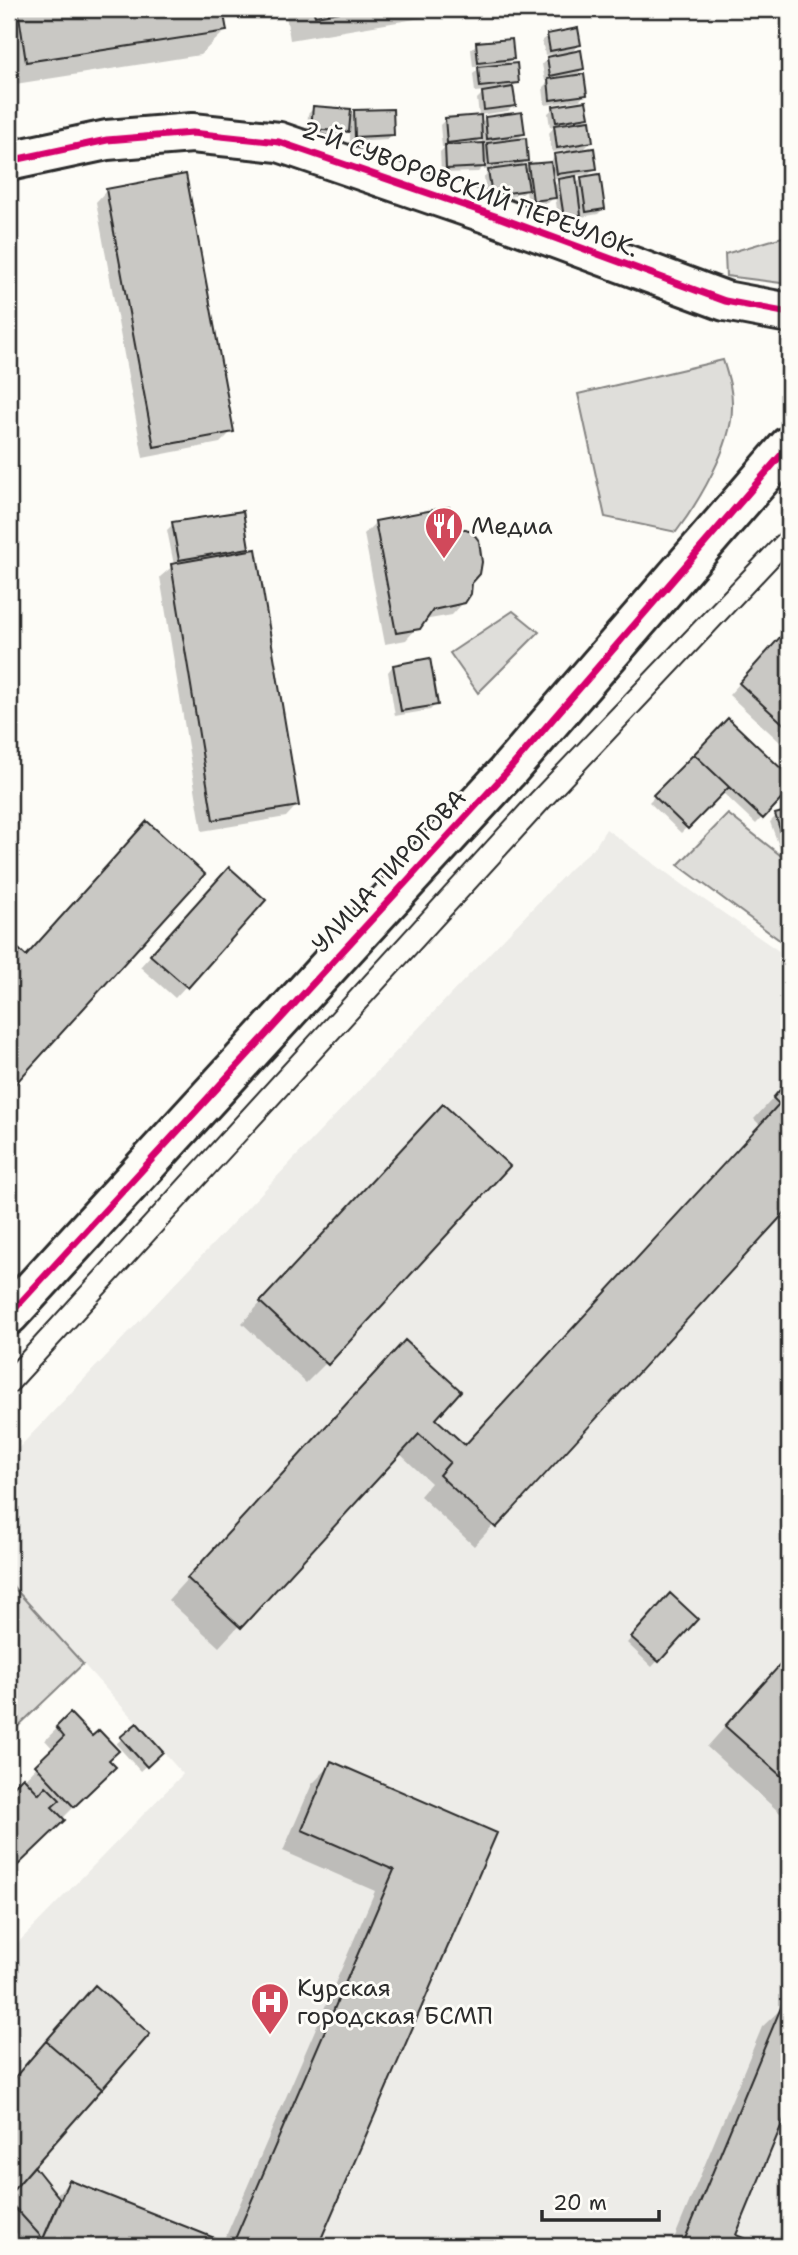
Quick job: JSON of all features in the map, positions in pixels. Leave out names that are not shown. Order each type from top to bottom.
[{"type":"street","name":"2-Й СУВОРОВСКИЙ ПЕРЕУЛОК.","points":[[9,161],[107,140],[192,133],[279,142],[498,217],[725,301],[789,313]]},
{"type":"street","name":"УЛИЦА ПИРОГОВА","points":[[9,1315],[507,772],[789,446]]},
{"type":"shaded area","points":[[789,235],[789,284],[726,276],[725,254]]},
{"type":"shaded area","points":[[723,360],[732,402],[726,439],[703,490],[676,532],[605,517],[578,394]]},
{"type":"shaded area","points":[[513,611],[539,632],[478,693],[450,653]]},
{"type":"shaded area","points":[[728,814],[789,862],[789,947],[678,865]]},
{"type":"shaded area","points":[[606,829],[789,958],[789,2246],[9,2246],[9,1952],[183,1774],[9,1582],[9,1458],[570,869],[595,847]]},
{"type":"shaded area","points":[[9,1582],[83,1664],[9,1735]]},
{"type":"building","points":[[18,9],[223,9],[227,31],[26,62]]},
{"type":"building","points":[[313,9],[358,9],[315,16]]},
{"type":"building","points":[[578,28],[581,45],[550,51],[547,34]]},
{"type":"building","points":[[512,39],[514,59],[478,63],[476,42]]},
{"type":"building","points":[[581,50],[584,69],[550,76],[547,57]]},
{"type":"building","points":[[517,63],[519,83],[480,87],[478,67]]},
{"type":"building","points":[[584,74],[587,95],[550,100],[548,79]]},
{"type":"building","points":[[513,87],[516,106],[484,110],[482,92]]},
{"type":"building","points":[[586,101],[589,117],[556,122],[553,106]]},
{"type":"building","points":[[313,106],[351,109],[349,132],[311,129]]},
{"type":"building","points":[[393,109],[394,135],[355,137],[354,110]]},
{"type":"building","points":[[522,112],[525,134],[487,139],[485,117]]},
{"type":"building","points":[[481,115],[482,139],[447,143],[445,118]]},
{"type":"building","points":[[590,120],[593,142],[557,148],[554,125]]},
{"type":"building","points":[[526,138],[528,161],[489,165],[487,143]]},
{"type":"building","points":[[484,143],[485,167],[446,169],[445,145]]},
{"type":"building","points":[[594,148],[597,169],[557,174],[554,154]]},
{"type":"building","points":[[551,162],[556,198],[533,201],[528,164]]},
{"type":"building","points":[[525,165],[529,190],[492,195],[488,170]]},
{"type":"building","points":[[186,174],[234,432],[154,447],[106,189]]},
{"type":"building","points":[[600,174],[605,209],[586,212],[581,177]]},
{"type":"building","points":[[576,176],[581,215],[564,218],[558,179]]},
{"type":"building","points":[[449,507],[457,514],[460,529],[473,533],[479,541],[482,562],[480,574],[472,583],[471,594],[465,603],[433,610],[420,629],[396,633],[375,521]]},
{"type":"building","points":[[243,511],[249,548],[179,560],[172,522]]},
{"type":"building","points":[[256,549],[299,806],[213,820],[171,564]]},
{"type":"building","points":[[789,627],[789,729],[739,683]]},
{"type":"building","points":[[430,658],[438,705],[401,711],[393,665]]},
{"type":"building","points":[[728,718],[789,776],[789,791],[763,819],[694,754]]},
{"type":"building","points":[[694,754],[729,787],[688,829],[653,795]]},
{"type":"building","points":[[789,810],[789,844],[785,845],[775,814]]},
{"type":"building","points":[[147,821],[205,874],[9,1091],[9,940],[26,956]]},
{"type":"building","points":[[229,867],[266,900],[188,988],[150,955]]},
{"type":"building","points":[[789,1079],[789,1208],[496,1528],[439,1475],[450,1462],[419,1434],[241,1628],[187,1578],[405,1340],[461,1391],[436,1419],[465,1445],[779,1104],[773,1098]]},
{"type":"building","points":[[443,1104],[510,1166],[328,1365],[260,1302]]},
{"type":"building","points":[[670,1593],[698,1619],[659,1662],[631,1637]]},
{"type":"building","points":[[789,1655],[789,1783],[725,1726]]},
{"type":"building","points":[[70,1713],[92,1736],[99,1730],[119,1751],[109,1760],[116,1767],[74,1807],[35,1765],[64,1737],[56,1727]]},
{"type":"building","points":[[137,1723],[163,1752],[147,1767],[120,1737]]},
{"type":"building","points":[[331,1761],[497,1833],[318,2246],[232,2246],[394,1870],[302,1830]]},
{"type":"building","points":[[23,1777],[39,1794],[46,1786],[60,1800],[52,1807],[65,1820],[16,1867],[9,1859],[9,1791]]},
{"type":"building","points":[[95,1985],[150,2034],[102,2089],[46,2041]]},
{"type":"building","points":[[782,2005],[789,2008],[789,2107],[736,2235],[763,2246],[682,2246]]},
{"type":"building","points":[[46,2041],[102,2089],[9,2195],[9,2084]]},
{"type":"building","points":[[34,2166],[60,2199],[43,2239],[9,2201],[9,2195]]},
{"type":"building","points":[[69,2180],[232,2245],[40,2246]]},
{"type":"tram line","points":[[9,1366],[531,793],[789,523]]},
{"type":"tram line","points":[[9,1399],[548,809],[789,553]]},
{"type":"cycle path","points":[[9,161],[107,140],[192,133],[279,142],[498,217],[725,301],[789,313]]},
{"type":"cycle path","points":[[9,1315],[507,772],[789,446]]},
{"type":"place","name":"Медиа","points":[[444,560]]},
{"type":"place","name":"Курская городская БСМП","points":[[270,2036]]}]
